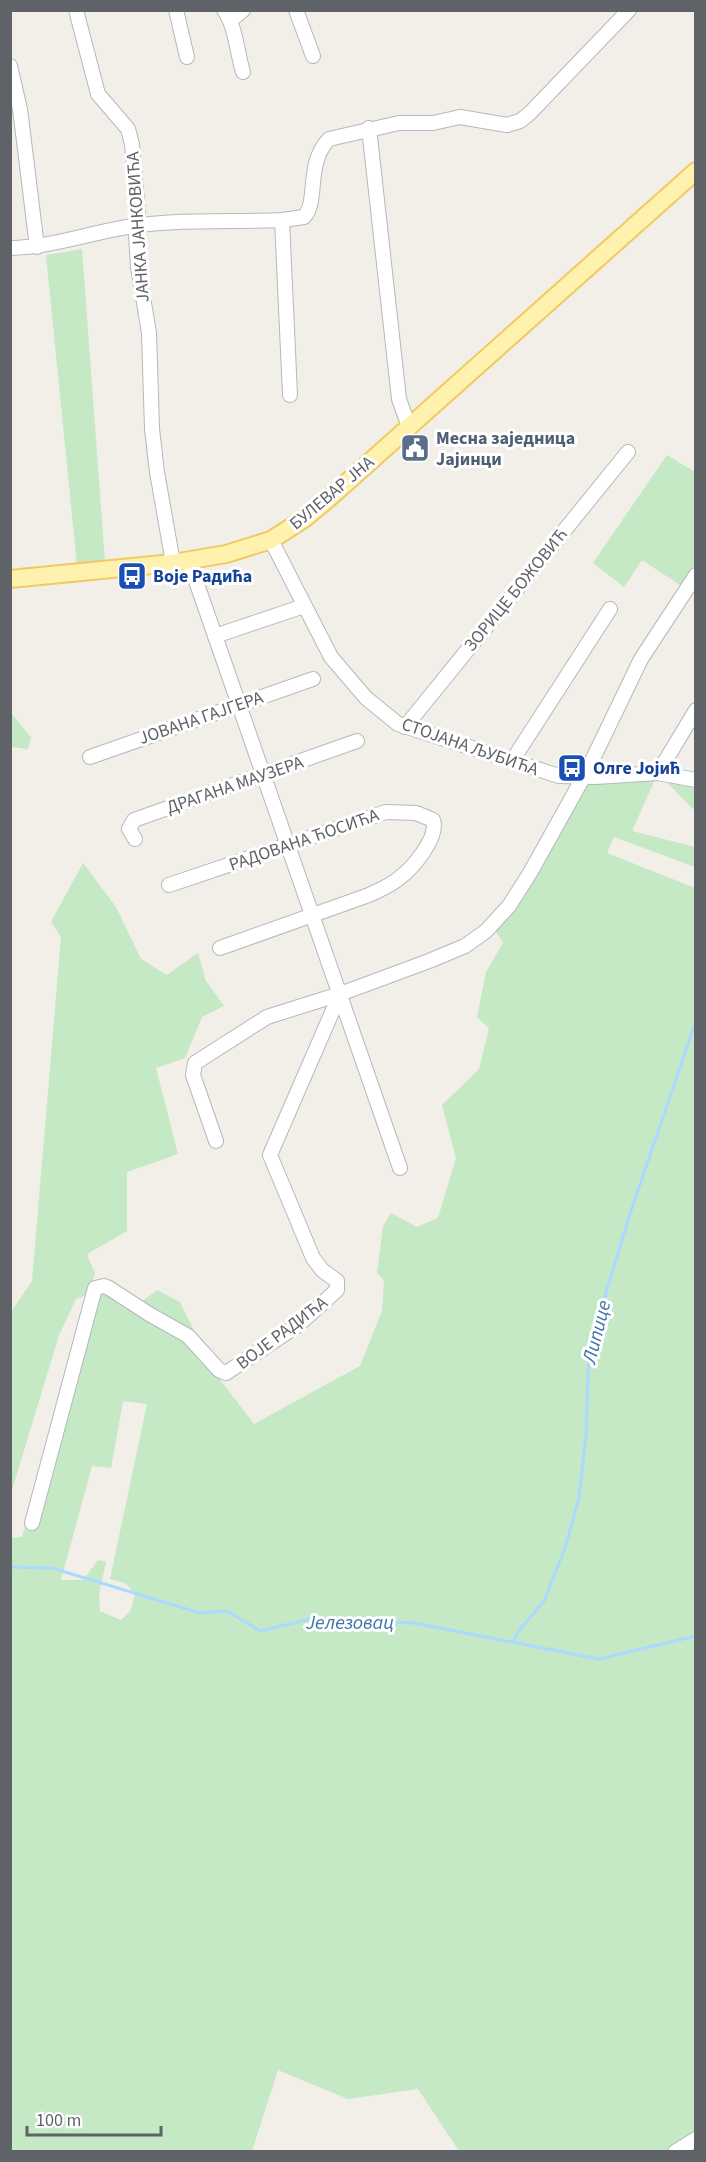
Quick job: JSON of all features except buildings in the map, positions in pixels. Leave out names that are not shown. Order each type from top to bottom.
[{"type":"main road","name":"БУЛЕВАР ЈНА","points":[[10,579],[181,562],[226,554],[271,540],[304,519],[696,171]]},
{"type":"street","name":"ЈАНКА ЈАНКОВИЋА","points":[[76,10],[98,94],[130,133],[138,214],[138,267],[149,333],[149,398],[156,466],[181,562]]},
{"type":"street","points":[[176,10],[187,57]]},
{"type":"street","points":[[243,10],[228,15],[243,72]]},
{"type":"street","points":[[296,10],[313,56]]},
{"type":"street","points":[[10,248],[37,247],[137,225],[282,220],[307,214],[315,159],[329,139],[399,123],[433,123],[460,117],[502,125],[515,123],[530,113],[629,10]]},
{"type":"street","points":[[10,66],[20,109],[37,247]]},
{"type":"street","points":[[369,129],[399,399],[409,427]]},
{"type":"street","points":[[282,220],[290,396]]},
{"type":"street","name":"ЗОРИЦЕ БОЖОВИЋ","points":[[405,727],[628,452]]},
{"type":"street","name":"СТОЈАНА ЉУБИЋА","points":[[271,540],[323,646],[340,671],[379,709],[405,727],[559,776],[658,773],[696,780]]},
{"type":"street","points":[[181,562],[215,636],[240,705],[400,1168]]},
{"type":"street","points":[[216,1141],[193,1075],[195,1063],[267,1017],[340,994],[448,954],[486,931],[509,906],[583,777],[640,659],[696,575]]},
{"type":"street","points":[[215,636],[304,606]]},
{"type":"street","points":[[512,761],[610,609]]},
{"type":"street","name":"ЈОВАНА ГАЈГЕРА","points":[[90,757],[313,679]]},
{"type":"street","points":[[658,773],[696,710]]},
{"type":"street","name":"ДРАГАНА МАУЗЕРА","points":[[135,839],[129,829],[134,820],[357,741]]},
{"type":"street","name":"РАДОВАНА ЋОСИЋА","points":[[169,885],[393,811],[425,816],[433,820],[434,827],[423,852],[398,879],[369,895],[314,915]]},
{"type":"street","points":[[220,948],[314,915]]},
{"type":"street","name":"ВОЈЕ РАДИЋА","points":[[32,1523],[95,1288],[104,1286],[109,1288],[140,1309],[188,1336],[219,1370],[226,1373],[298,1325],[337,1290],[337,1281],[322,1270],[312,1258],[270,1155],[340,994]]},
{"type":"street","points":[[675,2151],[696,2139]]},
{"type":"green space","points":[[82,249],[105,562],[77,565],[46,255]]},
{"type":"green space","points":[[667,455],[695,472],[695,572],[686,589],[642,560],[624,587],[593,563]]},
{"type":"green space","points":[[10,711],[31,738],[28,749],[11,747]]},
{"type":"green space","points":[[658,773],[632,831],[695,847],[695,867],[614,837],[607,853],[695,888],[695,2151],[459,2151],[418,2089],[348,2099],[278,2070],[252,2151],[11,2151],[10,1538],[22,1537],[97,1291],[105,1287],[132,1309],[157,1290],[180,1302],[215,1373],[254,1424],[360,1366],[382,1311],[384,1280],[377,1273],[383,1226],[391,1213],[417,1227],[438,1218],[456,1158],[442,1105],[479,1069],[489,1028],[477,1017],[486,972],[503,943],[493,927],[521,888],[583,777]],"holes":[[[123,1401],[147,1404],[110,1579],[125,1583],[135,1593],[131,1610],[121,1620],[100,1611],[99,1594],[106,1562],[98,1560],[83,1580],[61,1580],[92,1466],[111,1468]]]},
{"type":"green space","points":[[658,773],[695,780],[695,811]]},
{"type":"green space","points":[[83,863],[116,907],[141,959],[167,975],[198,953],[206,981],[224,1006],[202,1017],[185,1058],[156,1068],[178,1154],[127,1172],[127,1231],[87,1254],[95,1274],[86,1295],[76,1299],[59,1335],[12,1490],[11,1516],[11,1312],[32,1281],[61,937],[51,922]]},
{"type":"waterway","name":"Липице","points":[[514,1641],[518,1632],[544,1601],[565,1548],[579,1498],[586,1435],[589,1349],[628,1220],[696,1020]]},
{"type":"waterway","name":"Јелезовац","points":[[10,1567],[52,1568],[200,1613],[227,1611],[260,1631],[310,1619],[414,1623],[599,1659],[696,1636]]},
{"type":"place","name":"Месна заједница Јајинци","points":[[415,448]]},
{"type":"place","name":"Воје Радића","points":[[132,576]]},
{"type":"place","name":"Олге Јојић","points":[[572,768]]}]
